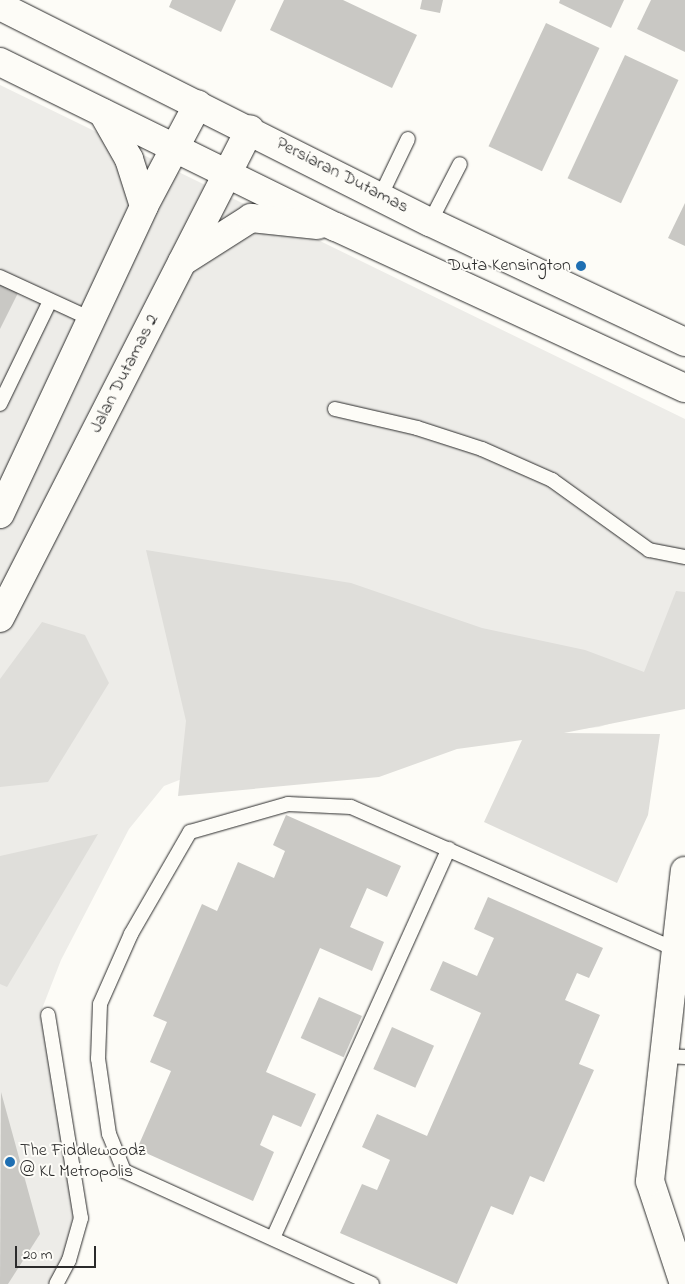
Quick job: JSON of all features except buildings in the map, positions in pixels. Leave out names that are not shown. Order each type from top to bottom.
[{"type":"street","name":"Persiaran Dutamas","points":[[0,6],[250,129],[430,222],[685,342]]},
{"type":"street","points":[[0,62],[336,227],[685,388]]},
{"type":"street","points":[[0,514],[144,206],[198,104]]},
{"type":"street","points":[[103,113],[129,159],[144,206]]},
{"type":"street","name":"Jalan Dutamas 2","points":[[0,618],[250,129]]},
{"type":"street","points":[[181,263],[252,218],[336,227]]},
{"type":"street","points":[[684,1284],[650,1181],[675,1057],[677,950],[685,871]]},
{"type":"lane","points":[[380,195],[408,139]]},
{"type":"lane","points":[[430,222],[460,164]]},
{"type":"lane","points":[[0,277],[91,319]]},
{"type":"lane","points":[[0,404],[50,301]]},
{"type":"lane","points":[[335,409],[417,428],[482,449],[552,480],[649,550],[685,557]]},
{"type":"lane","points":[[372,1284],[124,1171],[109,1134],[98,1059],[100,1004],[131,934],[190,832],[288,804],[351,807],[677,950]]},
{"type":"lane","points":[[273,1238],[448,850]]},
{"type":"lane","points":[[48,1015],[59,1071],[81,1218],[69,1260],[56,1284]]},
{"type":"shaded area","points":[[0,85],[685,419],[685,670],[655,710],[599,727],[210,768],[164,786],[129,829],[61,960],[40,1014],[69,1176],[73,1217],[62,1259],[50,1284],[0,1284]]},
{"type":"shaded area","points":[[146,550],[351,583],[482,628],[585,650],[644,672],[676,591],[685,592],[685,709],[564,733],[660,734],[648,815],[617,883],[484,822],[522,740],[457,749],[379,777],[178,796],[186,721]]},
{"type":"shaded area","points":[[42,622],[85,635],[109,683],[48,782],[0,787],[0,679]]},
{"type":"shaded area","points":[[98,834],[7,987],[0,984],[0,856]]},
{"type":"place","name":"Duta Kensington","points":[[581,266]]},
{"type":"place","name":"The Fiddlewoodz @ KL Metropolis","points":[[10,1162]]}]
